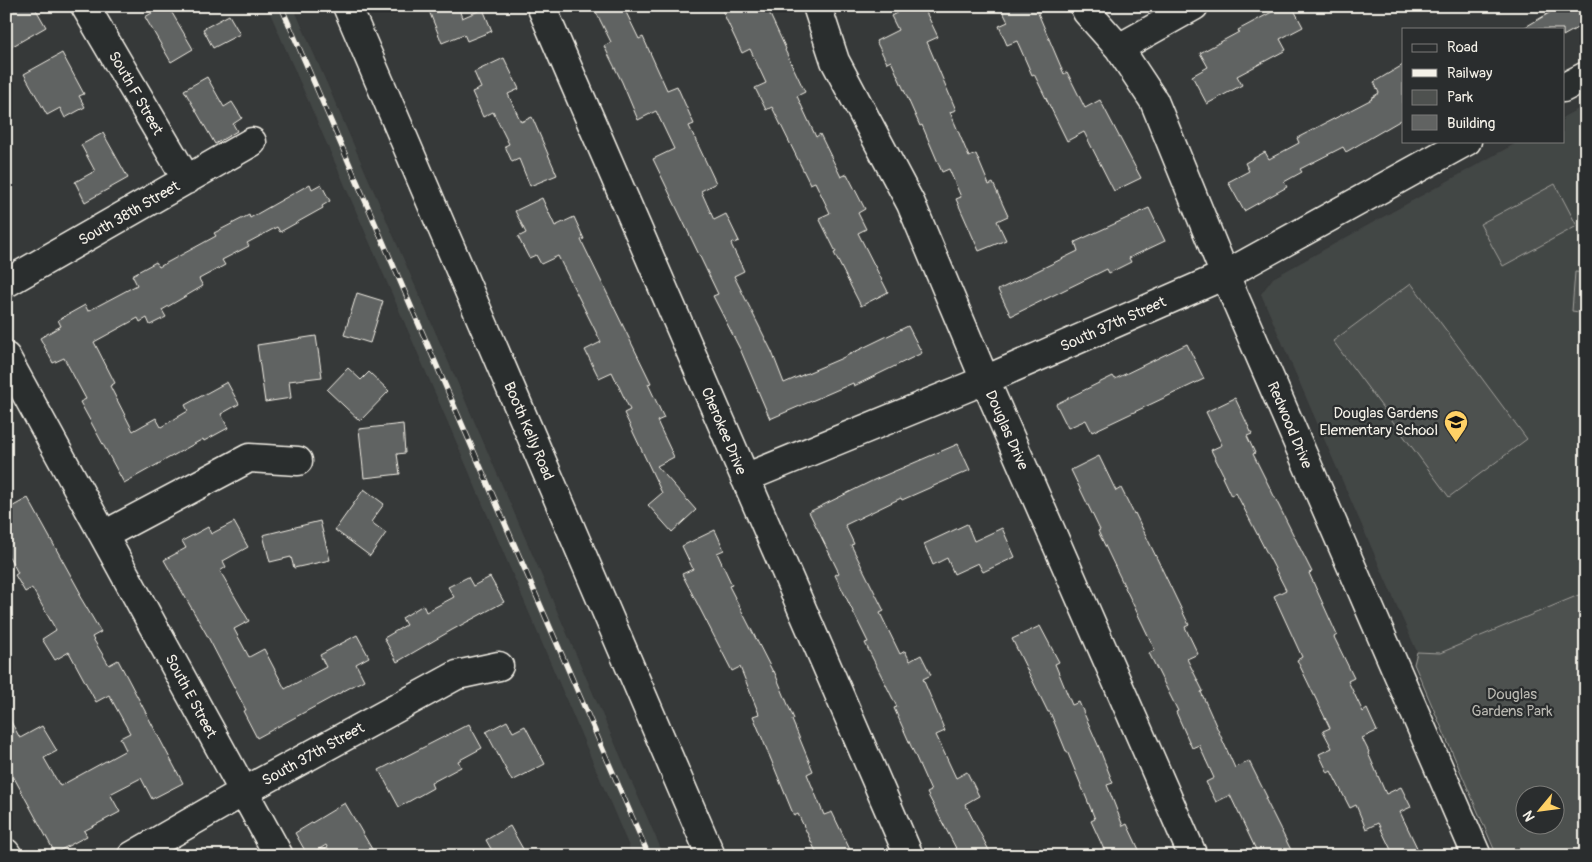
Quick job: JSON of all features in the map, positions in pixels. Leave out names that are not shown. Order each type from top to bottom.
[{"type":"street","name":"South F Street","points":[[85,6],[187,180]]},
{"type":"street","name":"Booth Kelly Road","points":[[347,6],[711,856]]},
{"type":"street","name":"Cherokee Drive","points":[[541,6],[909,856]]},
{"type":"street","name":"Douglas Drive","points":[[816,6],[835,61],[911,204],[985,380],[1193,856]]},
{"type":"street","name":"Redwood Drive","points":[[1084,6],[1087,12],[1119,48],[1154,100],[1225,275],[1477,856]]},
{"type":"street","points":[[1119,48],[1194,6]]},
{"type":"street","name":"South 38th Street","points":[[6,283],[252,142]]},
{"type":"street","name":"South 37th Street","points":[[745,478],[985,380],[1225,275],[1465,142]]},
{"type":"street","name":"South E Street","points":[[6,357],[279,856]]},
{"type":"street","points":[[104,535],[249,458],[298,461]]},
{"type":"street","name":"South 37th Street","points":[[132,856],[243,792],[457,675],[499,666]]},
{"type":"shaded area","points":[[267,6],[293,6],[664,856],[633,856]]},
{"type":"shaded area","name":"Douglas Gardens Elementary School","points":[[1586,105],[1586,592],[1440,653],[1417,652],[1261,294],[1273,278],[1518,142],[1564,142],[1564,116]]},
{"type":"green space","points":[[1555,184],[1577,226],[1503,266],[1480,224]]},
{"type":"green space","points":[[1575,272],[1586,273],[1586,313],[1572,311]]},
{"type":"green space","points":[[1411,283],[1527,439],[1449,497],[1333,341]]},
{"type":"green space","name":"Douglas Gardens Park","points":[[1586,592],[1586,856],[1497,856],[1414,664],[1417,652],[1440,653]]},
{"type":"building","points":[[6,6],[34,6],[46,27],[11,47],[6,38]]},
{"type":"building","points":[[164,6],[168,6],[193,49],[171,62],[145,17]]},
{"type":"building","points":[[427,6],[458,6],[462,18],[483,9],[492,31],[467,41],[464,34],[442,43]]},
{"type":"building","points":[[593,6],[623,6],[639,39],[643,37],[667,90],[677,86],[694,124],[689,126],[716,183],[701,191],[714,220],[726,214],[739,241],[731,244],[744,271],[734,276],[772,352],[784,383],[840,359],[908,326],[922,353],[854,386],[853,383],[770,419],[741,351],[713,296],[718,294],[653,159],[674,149],[656,111],[638,120],[604,46],[611,42]]},
{"type":"building","points":[[720,6],[766,6],[805,92],[797,96],[816,137],[820,134],[841,177],[847,174],[865,209],[858,213],[866,229],[858,233],[888,292],[861,306],[834,253],[836,252],[819,218],[830,213],[815,182],[810,184],[772,107],[766,110],[755,88],[766,83],[750,49],[742,53]]},
{"type":"building","points":[[909,6],[923,6],[938,37],[927,42],[956,110],[950,112],[969,157],[976,154],[989,185],[993,183],[1008,216],[997,221],[1006,240],[979,251],[956,199],[961,197],[949,169],[942,172],[891,61],[887,63],[876,41],[898,30],[891,16]]},
{"type":"building","points":[[1000,6],[1035,6],[1064,74],[1067,72],[1085,108],[1100,100],[1141,178],[1114,191],[1084,132],[1067,141],[1034,74],[1032,75],[1017,41],[1007,45],[999,26],[1008,22]]},
{"type":"building","points":[[1283,6],[1292,6],[1303,27],[1280,39],[1286,50],[1237,76],[1242,85],[1207,104],[1192,76],[1208,67],[1200,53]]},
{"type":"building","points":[[1561,6],[1586,6],[1586,23],[1564,35],[1564,28],[1524,28]]},
{"type":"building","points":[[229,15],[240,34],[213,48],[203,29]]},
{"type":"building","points":[[62,53],[84,94],[79,96],[85,107],[65,118],[60,108],[47,115],[24,74]]},
{"type":"building","points":[[504,58],[519,89],[508,94],[521,122],[532,117],[557,175],[530,186],[519,159],[512,162],[505,146],[509,144],[493,112],[483,117],[472,92],[481,88],[474,72]]},
{"type":"building","points":[[1402,66],[1402,120],[1346,152],[1343,147],[1300,169],[1302,172],[1284,182],[1287,187],[1244,211],[1228,182],[1249,171],[1245,163],[1265,152],[1269,159],[1299,143],[1297,138],[1372,99],[1379,93],[1374,82]]},
{"type":"building","points":[[207,77],[224,107],[232,102],[242,118],[233,124],[237,131],[215,144],[184,90]]},
{"type":"building","points":[[103,133],[128,178],[85,202],[75,182],[95,171],[81,145]]},
{"type":"building","points":[[310,184],[312,189],[321,184],[330,201],[322,206],[323,208],[280,232],[277,227],[247,243],[249,246],[222,260],[225,265],[199,279],[203,286],[162,310],[166,317],[150,325],[147,318],[140,322],[138,318],[94,342],[115,383],[110,386],[133,431],[156,418],[161,427],[188,411],[185,405],[227,382],[239,404],[221,414],[228,428],[204,441],[203,439],[124,483],[80,402],[86,399],[64,358],[53,363],[40,338],[61,326],[58,320],[85,305],[88,311],[137,285],[132,275],[156,262],[159,267],[216,236],[214,233],[249,215],[250,218]]},
{"type":"building","points":[[542,198],[555,226],[574,217],[584,239],[581,240],[651,383],[648,384],[664,418],[657,421],[674,457],[657,466],[696,510],[672,532],[648,505],[662,493],[624,413],[630,410],[612,372],[599,378],[585,350],[601,342],[558,256],[541,264],[536,255],[529,258],[518,237],[526,233],[515,211]]},
{"type":"building","points":[[1149,208],[1165,241],[1129,258],[1131,262],[1109,273],[1107,269],[1011,316],[998,290],[1078,251],[1075,242]]},
{"type":"building","points":[[357,293],[383,301],[370,343],[344,335]]},
{"type":"building","points":[[316,336],[322,377],[289,381],[291,398],[265,402],[257,345]]},
{"type":"building","points":[[1187,344],[1204,379],[1092,432],[1086,420],[1068,428],[1056,404],[1113,376],[1115,379]]},
{"type":"building","points":[[348,368],[361,380],[369,372],[389,391],[360,421],[327,390]]},
{"type":"building","points":[[1235,398],[1252,434],[1247,436],[1255,453],[1253,454],[1312,572],[1309,573],[1337,635],[1334,637],[1354,678],[1348,681],[1363,712],[1367,709],[1377,731],[1362,738],[1368,753],[1386,794],[1401,787],[1411,807],[1400,812],[1421,856],[1394,856],[1378,823],[1366,829],[1356,805],[1350,808],[1331,771],[1328,773],[1319,754],[1332,748],[1323,731],[1330,728],[1297,660],[1302,657],[1274,596],[1286,590],[1236,493],[1231,496],[1222,477],[1224,476],[1211,450],[1222,445],[1206,412]]},
{"type":"building","points":[[403,424],[405,453],[397,454],[400,474],[364,478],[359,429]]},
{"type":"building","points":[[958,444],[970,470],[902,500],[901,498],[845,525],[854,544],[851,545],[884,611],[880,613],[900,654],[905,651],[910,661],[921,655],[931,675],[923,679],[945,731],[936,735],[956,778],[967,772],[979,796],[965,804],[992,856],[960,856],[927,793],[931,791],[894,708],[897,707],[865,643],[868,642],[835,575],[839,573],[809,512],[874,480]]},
{"type":"building","points":[[1099,456],[1116,491],[1121,488],[1135,513],[1189,625],[1185,627],[1198,654],[1187,659],[1203,691],[1201,692],[1235,768],[1249,761],[1294,856],[1259,856],[1230,795],[1216,802],[1206,782],[1214,778],[1199,745],[1192,748],[1176,712],[1178,711],[1149,653],[1155,650],[1071,470]]},
{"type":"building","points":[[364,489],[384,504],[371,522],[386,533],[370,556],[335,530]]},
{"type":"building","points":[[28,498],[81,594],[79,595],[101,632],[92,637],[109,665],[118,660],[183,783],[152,799],[141,778],[110,794],[120,812],[84,831],[87,836],[55,853],[6,763],[6,713],[20,738],[42,726],[57,751],[44,758],[60,786],[126,750],[120,738],[130,733],[109,695],[96,702],[69,652],[55,660],[42,639],[56,630],[32,588],[25,592],[15,575],[18,573],[6,551],[6,510]]},
{"type":"building","points":[[320,521],[330,560],[294,568],[291,557],[270,562],[263,535]]},
{"type":"building","points":[[234,522],[248,547],[223,561],[226,567],[220,571],[249,621],[234,629],[249,657],[264,649],[285,689],[326,667],[320,655],[357,635],[369,657],[356,664],[364,680],[257,738],[243,711],[246,710],[208,637],[164,560],[186,548],[182,541],[208,527],[211,534]]},
{"type":"building","points":[[967,524],[974,541],[1002,528],[1015,557],[983,572],[978,563],[954,574],[947,558],[933,565],[924,544]]},
{"type":"building","points":[[715,530],[724,550],[717,553],[732,585],[729,586],[774,671],[794,719],[792,720],[813,771],[807,774],[824,815],[832,812],[853,856],[818,856],[798,814],[794,816],[753,716],[759,714],[740,667],[732,671],[682,574],[693,569],[682,546]]},
{"type":"building","points":[[468,577],[473,586],[490,577],[504,602],[397,662],[384,638],[406,625],[402,618],[423,605],[426,612],[454,597],[448,587]]},
{"type":"building","points":[[1040,626],[1059,662],[1055,664],[1072,705],[1079,702],[1098,745],[1113,783],[1107,785],[1123,826],[1127,824],[1142,856],[1107,856],[1091,821],[1095,819],[1067,751],[1050,712],[1048,712],[1012,639]]},
{"type":"building","points":[[507,721],[513,732],[525,726],[545,764],[512,781],[486,732]]},
{"type":"building","points":[[469,724],[482,748],[458,761],[461,767],[431,783],[433,788],[399,807],[379,770]]},
{"type":"building","points":[[345,803],[376,856],[332,856],[326,845],[308,856],[295,833]]},
{"type":"building","points":[[510,826],[527,856],[495,856],[486,840]]},
{"type":"railway","points":[[281,6],[649,856]]},
{"type":"place","name":"Douglas Gardens Elementary School","points":[[1456,443]]}]
